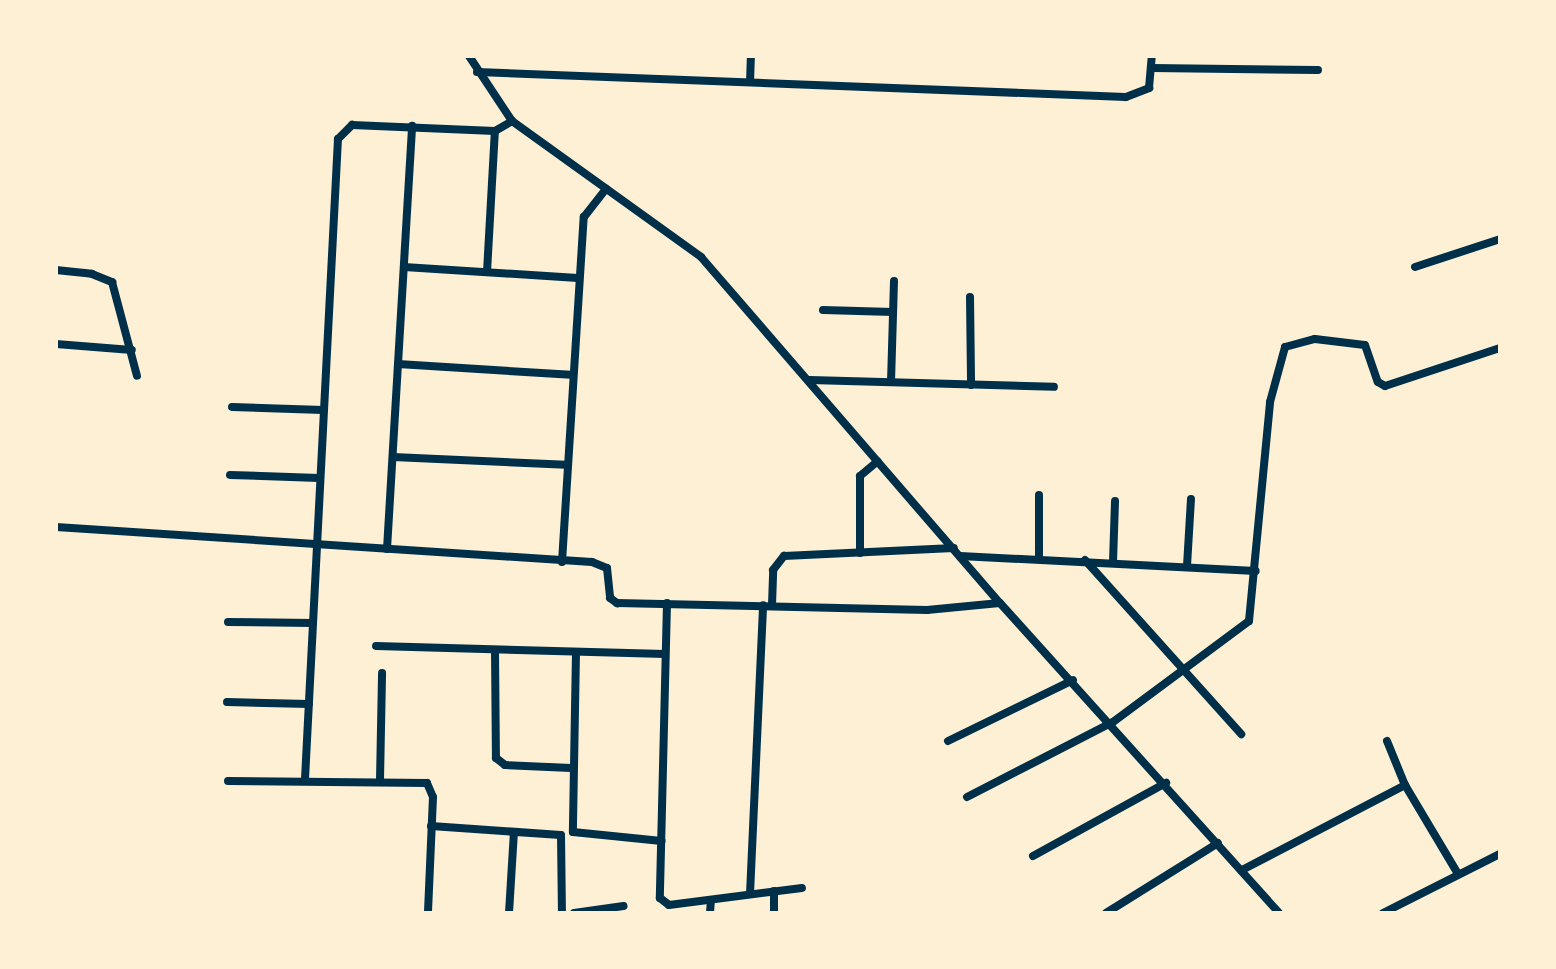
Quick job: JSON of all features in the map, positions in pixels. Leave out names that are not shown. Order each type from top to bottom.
[{"type":"street","points":[[469,56],[512,121],[701,257],[1000,603],[1113,722],[1279,913]]},
{"type":"street","points":[[750,82],[751,56]]},
{"type":"street","points":[[477,72],[1126,97],[1149,88],[1152,56]]},
{"type":"street","points":[[1152,68],[1318,70]]},
{"type":"street","points":[[305,779],[338,139],[352,125],[495,131],[512,121]]},
{"type":"street","points":[[387,549],[412,126]]},
{"type":"street","points":[[487,272],[495,131]]},
{"type":"street","points":[[562,562],[571,375],[584,217],[606,189]]},
{"type":"street","points":[[1415,267],[1500,239]]},
{"type":"street","points":[[404,267],[578,278]]},
{"type":"street","points":[[56,270],[112,282],[137,376]]},
{"type":"street","points":[[891,382],[894,281]]},
{"type":"street","points":[[970,297],[971,385]]},
{"type":"street","points":[[823,310],[893,312]]},
{"type":"street","points":[[967,797],[1113,722],[1249,621],[1270,402],[1285,347],[1315,339],[1365,345],[1378,382],[1385,386],[1500,348]]},
{"type":"street","points":[[56,344],[132,350]]},
{"type":"street","points":[[398,364],[571,375]]},
{"type":"street","points":[[810,380],[1054,387]]},
{"type":"street","points":[[232,407],[323,410]]},
{"type":"street","points":[[393,457],[566,465]]},
{"type":"street","points":[[860,553],[860,476],[878,461]]},
{"type":"street","points":[[230,475],[319,478]]},
{"type":"street","points":[[1039,495],[1039,559]]},
{"type":"street","points":[[1187,566],[1191,499]]},
{"type":"street","points":[[1113,562],[1115,501]]},
{"type":"street","points":[[56,527],[209,533],[246,543],[387,549],[607,568],[610,598],[617,603],[927,610],[1000,603]]},
{"type":"street","points":[[750,894],[767,605],[773,570],[780,559],[954,548]]},
{"type":"street","points":[[960,556],[1256,571]]},
{"type":"street","points":[[1085,560],[1241,734]]},
{"type":"street","points":[[667,603],[662,841],[658,888],[663,903],[802,888]]},
{"type":"street","points":[[228,622],[313,623]]},
{"type":"street","points":[[376,646],[665,654]]},
{"type":"street","points":[[495,650],[496,758],[505,765],[571,768]]},
{"type":"street","points":[[576,652],[571,826],[577,836],[662,841]]},
{"type":"street","points":[[380,780],[382,673]]},
{"type":"street","points":[[948,741],[1073,680]]},
{"type":"street","points":[[227,702],[309,704]]},
{"type":"street","points":[[1387,741],[1405,785],[1458,874]]},
{"type":"street","points":[[228,781],[380,780],[430,786],[428,913]]},
{"type":"street","points":[[1033,856],[1166,783]]},
{"type":"street","points":[[1242,870],[1405,785]]},
{"type":"street","points":[[431,826],[563,838],[562,913]]},
{"type":"street","points":[[509,913],[514,832]]},
{"type":"street","points":[[1106,913],[1218,843]]},
{"type":"street","points":[[1383,913],[1500,854]]},
{"type":"street","points":[[774,891],[774,913]]},
{"type":"street","points":[[710,913],[711,900]]},
{"type":"street","points":[[574,913],[624,906]]}]
